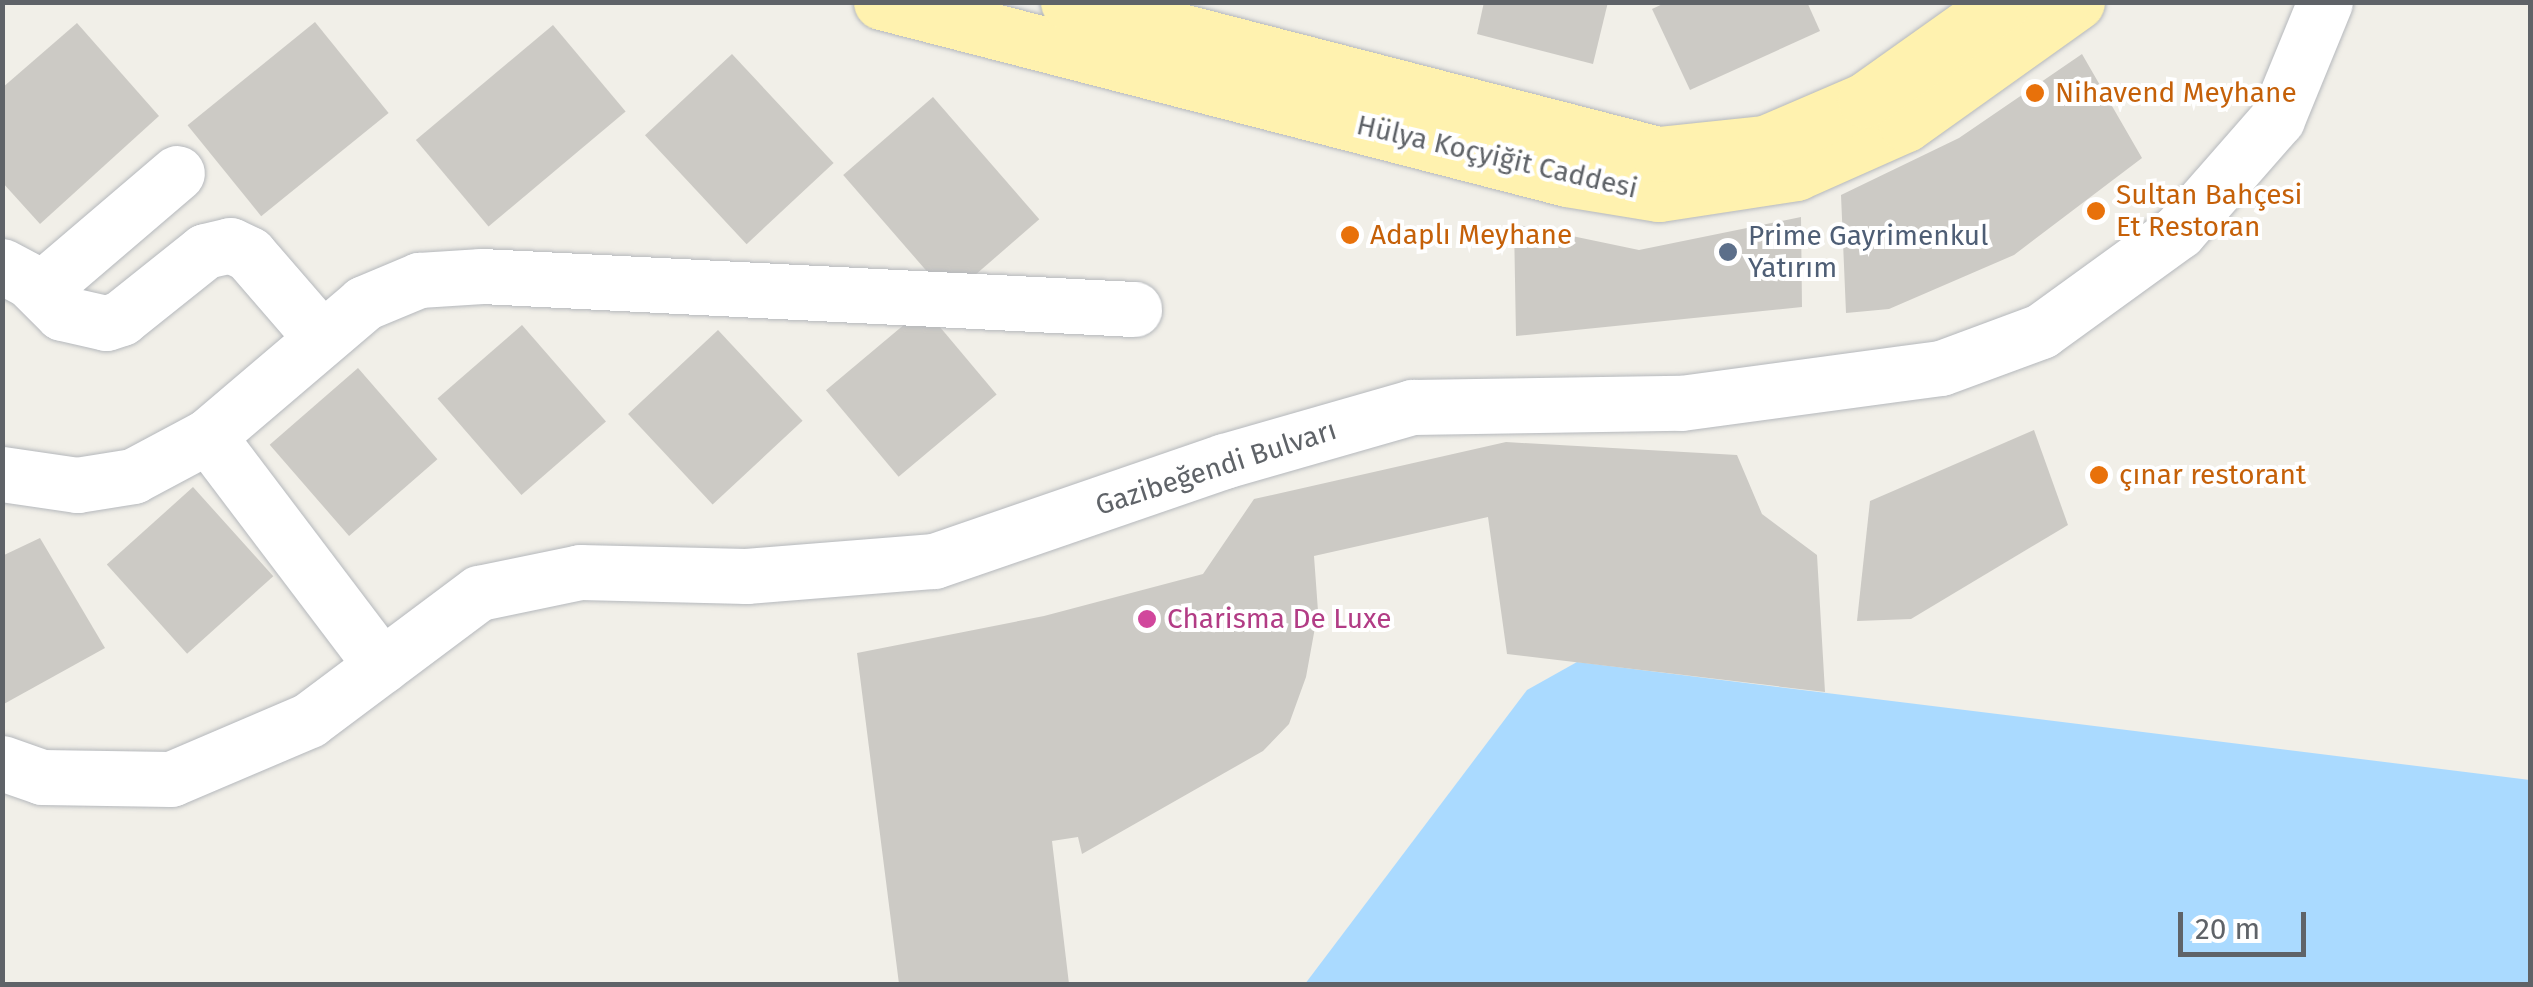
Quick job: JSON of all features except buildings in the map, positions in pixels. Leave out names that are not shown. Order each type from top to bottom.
[{"type":"main road","name":"Hülya Koçyiğit Caddesi","points":[[881,2],[1567,179],[1659,194],[1796,174],[1906,124],[2077,2]]},
{"type":"main road","name":"Hülya Koçyiğit Caddesi","points":[[1068,2],[1658,154],[1765,143],[1866,100],[2003,2]]},
{"type":"street","name":"Gazibeğendi Bulvarı","points":[[2,763],[42,777],[172,779],[309,720],[479,593],[580,572],[746,576],[934,561],[1224,461],[1412,407],[1681,403],[1941,368],[2041,331],[2179,231],[2277,119],[2324,2]]},
{"type":"street","points":[[177,173],[21,278],[75,320],[106,322],[122,318],[205,251],[230,245],[250,254],[320,337]]},
{"type":"street","points":[[2,474],[48,484],[105,482],[133,476],[208,436],[320,337],[390,290],[450,276],[1134,309]]},
{"type":"street","points":[[208,436],[382,666]]},
{"type":"water","points":[[1577,662],[2530,780],[2530,984],[1305,984],[1527,690]]},
{"type":"place","name":"Nihavend Meyhane","points":[[2035,93]]},
{"type":"place","name":"Sultan Bahçesi Et Restoran","points":[[2096,211]]},
{"type":"place","name":"Adaplı Meyhane","points":[[1350,235]]},
{"type":"place","name":"Prime Gayrimenkul Yatırım","points":[[1728,252]]},
{"type":"place","name":"çınar restorant","points":[[2099,475]]},
{"type":"place","name":"Charisma De Luxe","points":[[1147,619]]}]
